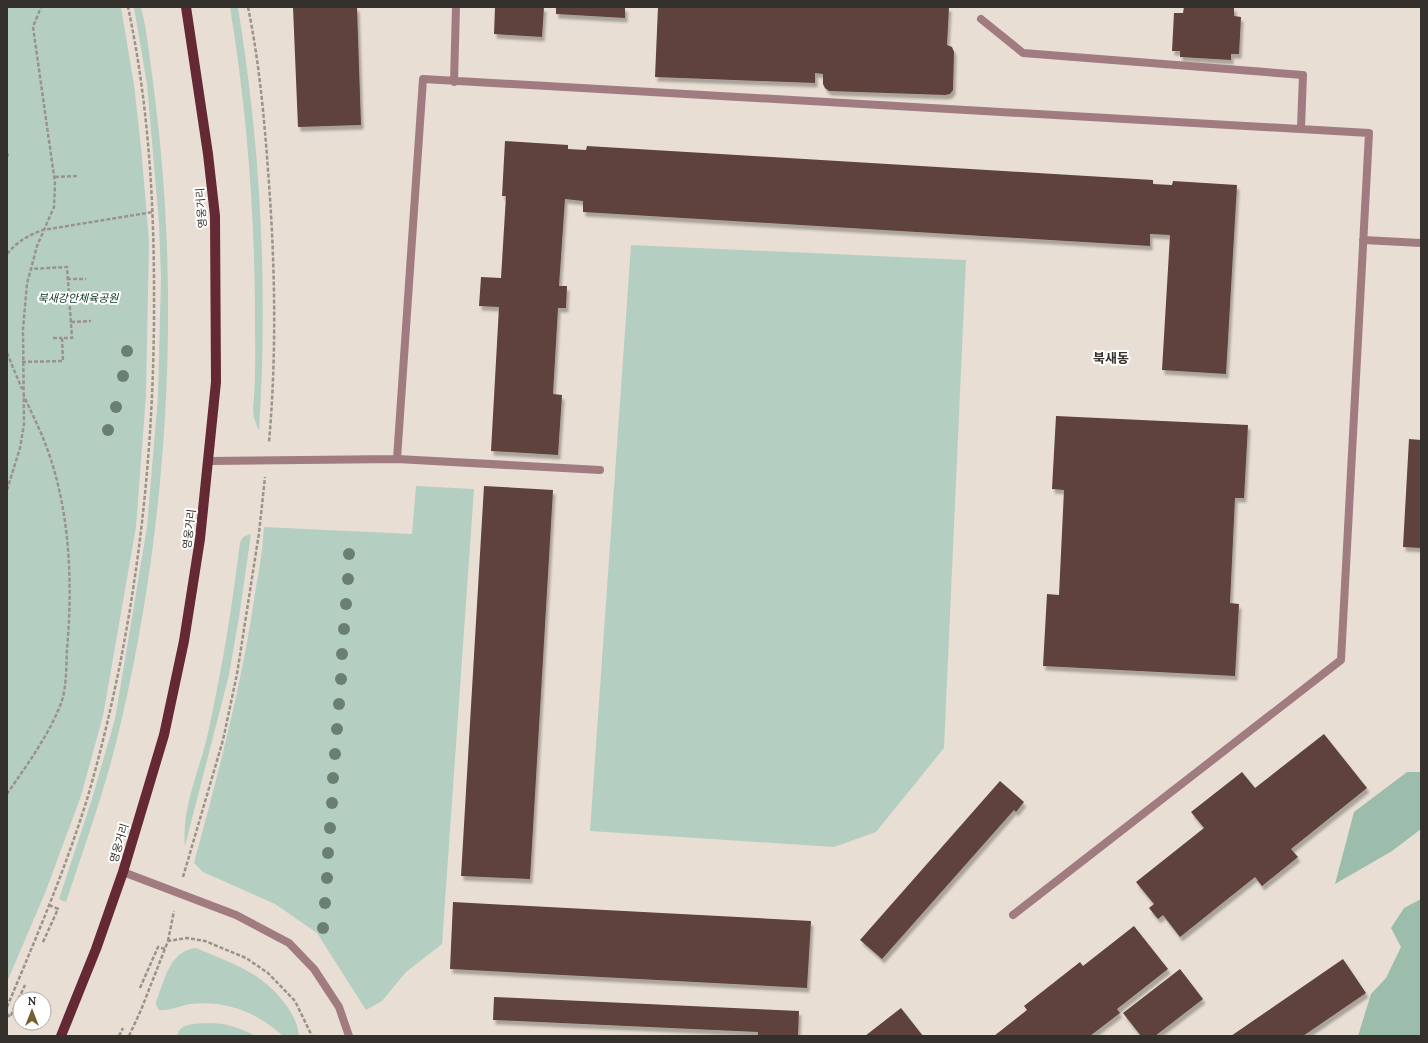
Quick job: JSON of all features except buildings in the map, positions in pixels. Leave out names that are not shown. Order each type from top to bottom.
[{"type":"main road","name":"영웅거리","points":[[61,1036],[96,949],[123,872],[164,735],[184,641],[200,539],[216,382],[214,216],[208,154],[186,7]]},
{"type":"street","points":[[454,82],[456,7]]},
{"type":"street","points":[[981,19],[1023,53],[1304,75],[1301,128]]},
{"type":"street","points":[[397,459],[423,79],[454,82],[1301,128],[1369,134],[1341,660],[1013,915]]},
{"type":"street","points":[[1363,240],[1421,243]]},
{"type":"street","points":[[209,460],[397,459],[600,470]]},
{"type":"street","points":[[123,872],[236,915],[289,943],[314,969],[339,1007],[349,1036]]},
{"type":"path","points":[[7,490],[20,448],[24,424],[22,329],[27,284],[37,246],[54,207],[55,177],[33,27],[41,7]]},
{"type":"path","points":[[7,1007],[49,905],[87,798],[109,718],[142,528],[153,396],[154,212],[142,84],[128,7]]},
{"type":"path","points":[[55,177],[77,176]]},
{"type":"path","points":[[7,254],[17,242],[27,236],[43,230],[154,212]]},
{"type":"path","points":[[30,269],[67,267],[72,338],[53,338]]},
{"type":"path","points":[[67,279],[86,278]]},
{"type":"path","points":[[70,322],[91,321]]},
{"type":"path","points":[[22,362],[63,361],[62,338]]},
{"type":"path","points":[[7,354],[46,444],[55,476],[64,518],[68,553],[71,609],[61,705],[46,736],[7,794]]},
{"type":"path","points":[[43,942],[58,909],[49,905]]},
{"type":"path","points":[[129,1036],[142,1010],[168,942],[187,938],[205,941],[246,958],[268,973],[295,1001],[312,1036]]},
{"type":"path","points":[[140,988],[158,947],[165,949]]},
{"type":"path","points":[[7,1014],[10,1017],[25,985]]},
{"type":"path","points":[[119,1036],[123,1028]]},
{"type":"green space","name":"북새강안체육공원","points":[[7,7],[121,7],[134,85],[149,240],[146,395],[136,527],[103,716],[81,796],[45,893],[7,982]]},
{"type":"green space","points":[[134,7],[141,7],[145,25],[158,125],[165,200],[168,287],[168,349],[161,473],[146,597],[122,718],[89,834],[66,902],[59,899],[92,799],[115,719],[147,527],[158,396],[161,278],[159,224],[147,84]]},
{"type":"green space","points":[[230,7],[238,8],[246,60],[257,166],[263,325],[259,431],[254,418],[253,409],[255,376],[255,282],[252,203],[241,85]]},
{"type":"green space","points":[[631,245],[966,260],[944,748],[876,832],[834,847],[590,831]]},
{"type":"green space","points":[[416,486],[474,489],[442,944],[406,972],[382,1001],[366,1010],[317,933],[275,904],[203,872],[194,863],[236,695],[250,627],[261,560],[264,527],[412,534]]},
{"type":"green space","points":[[251,534],[229,675],[185,846],[188,803],[205,747],[218,686],[240,543],[243,537]]},
{"type":"green space","points":[[1407,772],[1421,772],[1421,829],[1392,851],[1335,884],[1354,812]]},
{"type":"green space","points":[[1421,899],[1421,1036],[1358,1036],[1371,994],[1386,978],[1401,947],[1391,928],[1404,908]]},
{"type":"green space","points":[[196,948],[246,970],[267,984],[291,1012],[299,1036],[283,1036],[262,1020],[251,1014],[228,1006],[203,1003],[159,1010],[156,1002],[169,968],[180,955],[187,950]]},
{"type":"green space","points":[[208,1023],[232,1026],[255,1036],[177,1036],[181,1028],[185,1026]]},
{"type":"district","name":"북새동","points":[[1111,358]]}]
